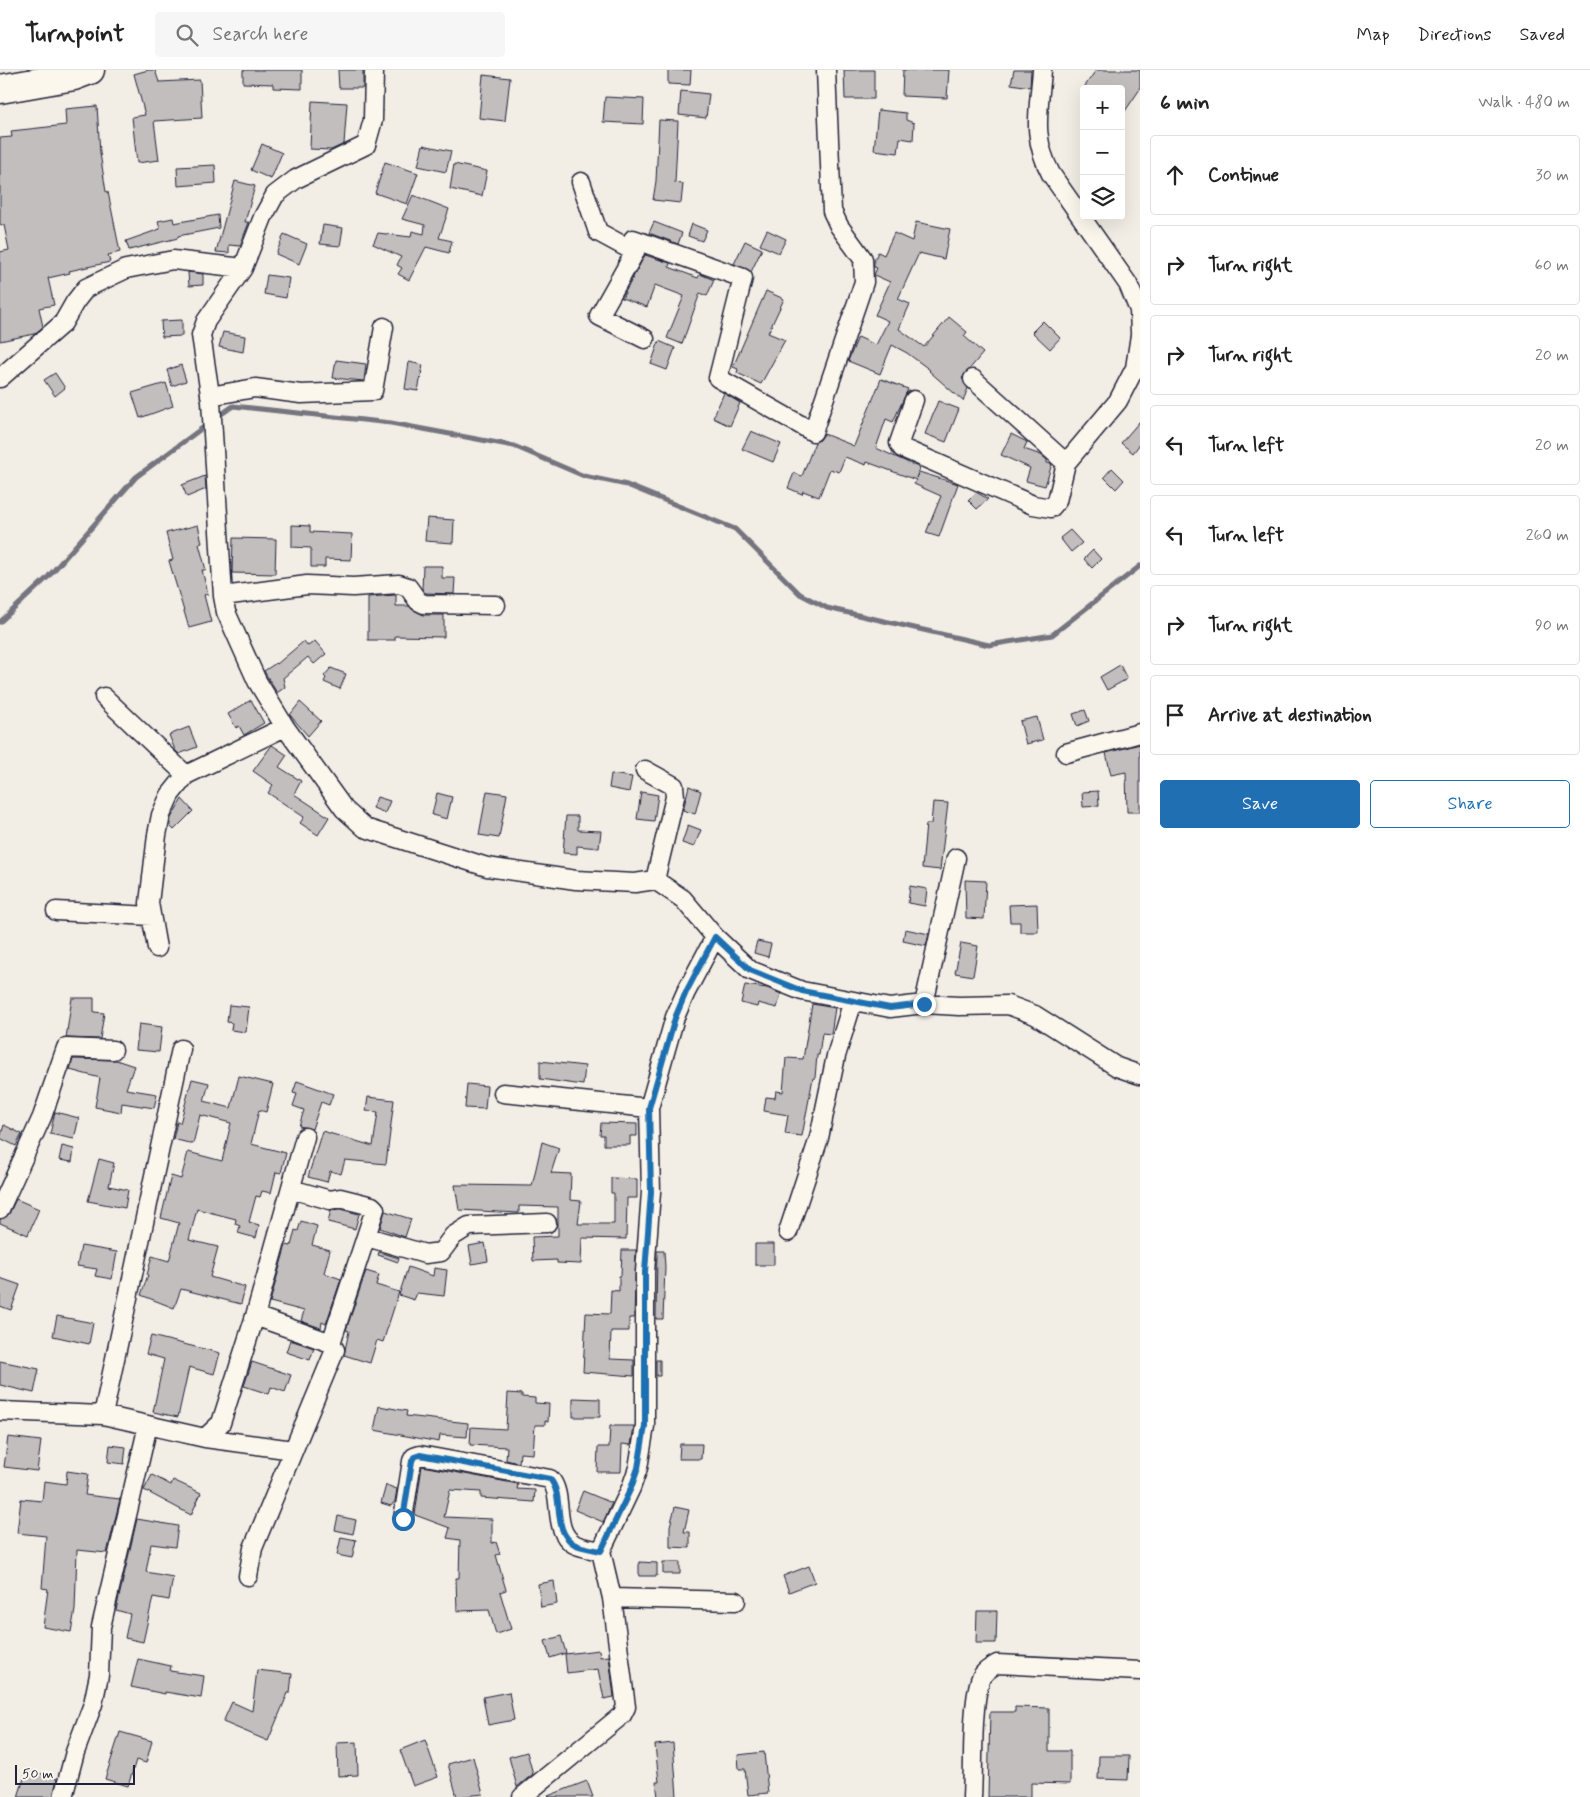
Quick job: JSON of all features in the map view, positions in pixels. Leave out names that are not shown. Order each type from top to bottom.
[{"type":"main road","points":[[0,89],[74,76],[90,70]]},
{"type":"street","points":[[374,70],[372,120],[366,145],[296,179],[276,195],[263,217],[243,268],[206,321],[201,335],[210,398],[223,596],[226,612],[257,681],[285,727],[344,809],[365,828],[487,867],[576,880],[634,883],[656,880],[683,899],[715,937],[750,970],[802,991],[890,1008],[924,1004],[959,1006],[1008,1005],[1035,1014],[1117,1067],[1140,1075]]},
{"type":"street","points":[[646,339],[599,316],[635,252],[633,239],[743,278],[718,378],[813,432],[864,282],[863,259],[839,226],[832,211],[826,70]]},
{"type":"street","points":[[914,400],[900,436],[899,444],[902,448],[1033,505],[1051,508],[1057,501],[1066,463],[1118,401],[1135,368],[1140,334],[1139,310],[1128,284],[1051,174],[1041,156],[1037,138],[1042,70]]},
{"type":"street","points":[[581,182],[598,232],[635,252]]},
{"type":"street","points":[[0,378],[63,323],[75,302],[86,288],[126,270],[173,260],[243,268]]},
{"type":"street","points":[[210,398],[255,388],[301,394],[373,392],[384,327]]},
{"type":"street","points":[[972,379],[1066,463]]},
{"type":"street","points":[[223,596],[307,585],[353,587],[399,584],[408,587],[418,601],[424,604],[496,605]]},
{"type":"street","points":[[104,697],[186,775]]},
{"type":"street","points":[[157,948],[149,903],[161,814],[170,794],[186,775],[285,727]]},
{"type":"street","points":[[1066,753],[1140,733]]},
{"type":"street","points":[[645,770],[674,786],[676,797],[656,880]]},
{"type":"street","points":[[924,1004],[956,858]]},
{"type":"street","points":[[56,911],[151,916]]},
{"type":"street","points":[[522,1797],[622,1715],[626,1707],[612,1598],[601,1551],[631,1488],[638,1468],[645,1426],[645,1272],[651,1192],[649,1108],[675,1018],[686,992],[715,937]]},
{"type":"street","points":[[788,1232],[819,1138],[836,1056],[853,1001]]},
{"type":"street","points":[[0,1209],[42,1118],[66,1048],[112,1050]]},
{"type":"street","points":[[103,1415],[181,1049]]},
{"type":"street","points":[[503,1093],[649,1108]]},
{"type":"street","points":[[205,1438],[221,1423],[255,1316],[305,1137]]},
{"type":"street","points":[[291,1189],[330,1200],[340,1198],[372,1206],[374,1209],[367,1237],[331,1343]]},
{"type":"street","points":[[367,1237],[425,1254],[441,1252],[453,1236],[469,1226],[547,1224]]},
{"type":"street","points":[[248,1576],[253,1548],[335,1350],[331,1343],[255,1316]]},
{"type":"street","points":[[0,1411],[103,1415],[205,1438],[293,1450]]},
{"type":"street","points":[[63,1797],[75,1752],[93,1704],[99,1675],[101,1627],[148,1425]]},
{"type":"street","points":[[403,1519],[412,1461],[414,1457],[420,1455],[550,1479],[556,1486],[558,1512],[564,1533],[574,1544],[601,1551]]},
{"type":"street","points":[[612,1598],[736,1600]]},
{"type":"street","points":[[972,1797],[975,1718],[980,1678],[987,1670],[997,1664],[1140,1670]]},
{"type":"building","points":[[155,70],[159,82],[200,80],[202,118],[154,121],[159,160],[137,163],[132,117],[145,115],[134,74]]},
{"type":"building","points":[[243,70],[302,70],[302,89],[273,88],[273,84],[243,83]]},
{"type":"building","points":[[338,70],[363,70],[363,88],[339,88]]},
{"type":"building","points":[[668,70],[691,70],[690,85],[668,84]]},
{"type":"building","points":[[844,70],[874,70],[874,99],[845,99]]},
{"type":"building","points":[[903,70],[949,70],[947,98],[902,96]]},
{"type":"building","points":[[1014,70],[1031,70],[1030,87],[1011,84]]},
{"type":"building","points":[[1096,70],[1140,70],[1140,89],[1125,111],[1125,85],[1086,85]]},
{"type":"building","points":[[483,75],[510,78],[505,121],[479,118]]},
{"type":"building","points":[[681,91],[709,94],[706,118],[679,115]]},
{"type":"building","points":[[605,97],[644,99],[643,124],[603,122]]},
{"type":"building","points":[[312,101],[347,103],[344,144],[331,150],[310,149]]},
{"type":"building","points":[[97,106],[100,153],[106,192],[108,192],[120,252],[108,255],[110,262],[69,271],[70,273],[48,278],[54,305],[39,308],[43,327],[34,334],[0,341],[0,252],[9,250],[4,225],[0,225],[0,138],[12,137],[11,131],[66,125],[65,109]]},
{"type":"building","points":[[878,110],[906,113],[906,120],[914,123],[913,140],[900,138],[898,153],[874,150]]},
{"type":"building","points":[[659,120],[678,121],[675,183],[683,184],[681,203],[653,200],[656,181]]},
{"type":"building","points":[[262,144],[282,153],[271,179],[251,170]]},
{"type":"building","points":[[423,145],[451,151],[446,172],[418,166]]},
{"type":"building","points":[[385,162],[418,173],[407,204],[375,193]]},
{"type":"building","points":[[454,164],[487,171],[482,196],[450,189]]},
{"type":"building","points":[[215,165],[216,183],[178,186],[177,167]]},
{"type":"building","points":[[235,181],[255,186],[245,222],[249,222],[240,246],[229,245],[229,253],[216,252]]},
{"type":"building","points":[[413,195],[449,209],[439,238],[452,241],[449,253],[426,247],[409,280],[398,274],[402,268],[397,265],[401,257],[373,244],[378,233],[411,237],[412,231],[424,234],[425,225],[402,219]]},
{"type":"building","points":[[218,215],[219,228],[178,236],[178,238],[129,250],[126,241],[160,229],[158,221],[173,218],[174,223]]},
{"type":"building","points":[[654,222],[682,233],[678,244],[649,233]]},
{"type":"building","points":[[916,222],[950,229],[944,259],[919,253],[898,299],[910,304],[899,329],[924,347],[949,317],[967,332],[964,336],[983,353],[962,378],[968,388],[963,401],[930,370],[907,353],[892,345],[880,374],[848,361],[858,337],[876,345],[888,321],[875,315],[890,282],[874,275],[877,268],[874,267],[874,261],[878,252],[884,255],[894,233],[912,241]]},
{"type":"building","points":[[692,224],[707,230],[702,241],[688,236]]},
{"type":"building","points":[[323,225],[343,228],[340,246],[320,244]]},
{"type":"building","points":[[767,230],[786,239],[779,253],[760,245]]},
{"type":"building","points":[[284,234],[307,244],[299,264],[276,254]]},
{"type":"building","points":[[745,241],[762,249],[751,272],[734,264]]},
{"type":"building","points":[[645,255],[670,263],[669,267],[698,278],[700,274],[714,280],[707,296],[700,293],[682,344],[667,338],[684,296],[655,285],[647,307],[622,298]]},
{"type":"building","points":[[188,272],[203,274],[203,285],[189,286]]},
{"type":"building","points":[[267,275],[289,278],[286,298],[264,294]]},
{"type":"building","points":[[766,291],[784,299],[768,333],[785,340],[761,384],[737,373],[738,369],[733,367]]},
{"type":"building","points":[[182,320],[182,336],[162,337],[161,321]]},
{"type":"building","points":[[1043,321],[1060,338],[1050,349],[1032,332]]},
{"type":"building","points":[[223,332],[245,336],[243,352],[219,347]]},
{"type":"building","points":[[659,341],[675,348],[667,370],[651,364]]},
{"type":"building","points":[[336,360],[366,364],[364,381],[333,378]]},
{"type":"building","points":[[409,362],[423,365],[418,391],[405,389]]},
{"type":"building","points":[[181,365],[186,381],[172,386],[167,370]]},
{"type":"building","points":[[55,373],[65,388],[55,396],[44,380]]},
{"type":"building","points":[[881,379],[908,389],[893,422],[886,419],[876,448],[920,468],[916,478],[919,472],[958,484],[939,537],[926,533],[941,496],[914,484],[916,480],[867,462],[866,465],[845,457],[839,472],[830,469],[819,497],[803,491],[802,494],[788,488],[794,473],[802,476],[815,442],[820,440],[824,434],[854,446]]},
{"type":"building","points":[[166,383],[173,406],[140,418],[132,393]]},
{"type":"building","points":[[724,393],[740,403],[730,426],[713,418]]},
{"type":"building","points":[[938,401],[959,409],[946,442],[925,434]]},
{"type":"building","points":[[1140,421],[1140,444],[1133,453],[1121,443]]},
{"type":"building","points":[[751,431],[781,444],[773,462],[742,449]]},
{"type":"building","points":[[1011,434],[1027,442],[1024,449],[1041,455],[1047,460],[1047,463],[1052,464],[1045,486],[1026,481],[1030,468],[1001,455]]},
{"type":"building","points":[[1112,468],[1124,480],[1116,489],[1104,477]]},
{"type":"building","points":[[205,476],[206,489],[187,497],[182,485]]},
{"type":"building","points":[[976,492],[988,499],[977,509],[968,500]]},
{"type":"building","points":[[427,518],[454,520],[453,543],[425,541]]},
{"type":"building","points":[[198,525],[202,543],[199,544],[206,570],[202,570],[208,594],[204,595],[211,622],[189,628],[169,561],[173,560],[166,533]]},
{"type":"building","points":[[292,525],[310,526],[310,532],[352,534],[351,560],[325,559],[325,567],[311,567],[311,548],[292,547]]},
{"type":"building","points":[[1070,530],[1082,543],[1071,552],[1060,538]]},
{"type":"building","points":[[233,538],[276,539],[275,574],[232,573]]},
{"type":"building","points":[[1093,550],[1101,559],[1092,568],[1084,559]]},
{"type":"building","points":[[423,566],[442,566],[442,578],[455,578],[454,594],[425,593],[422,589]]},
{"type":"building","points":[[396,595],[396,606],[409,606],[423,615],[444,615],[444,637],[395,636],[395,640],[368,640],[368,597]]},
{"type":"building","points":[[304,641],[308,646],[315,641],[326,654],[314,664],[308,657],[283,678],[285,687],[277,693],[264,671],[277,664]]},
{"type":"building","points":[[1120,665],[1127,679],[1107,690],[1100,677]]},
{"type":"building","points":[[331,668],[346,674],[340,689],[324,682],[326,678],[324,676]]},
{"type":"building","points":[[251,700],[264,723],[244,735],[239,726],[236,728],[228,714]]},
{"type":"building","points":[[300,702],[321,721],[308,736],[290,715]]},
{"type":"building","points":[[1085,710],[1089,721],[1077,726],[1073,714]]},
{"type":"building","points":[[1037,717],[1043,740],[1026,744],[1020,721]]},
{"type":"building","points":[[189,727],[197,747],[179,754],[175,750],[169,735]]},
{"type":"building","points":[[1140,744],[1140,812],[1127,812],[1126,772],[1111,775],[1106,753]]},
{"type":"building","points":[[272,745],[287,755],[279,767],[301,781],[294,794],[329,817],[318,835],[300,823],[304,817],[268,793],[273,785],[253,771]]},
{"type":"building","points":[[611,774],[632,777],[629,792],[609,788]]},
{"type":"building","points":[[689,786],[701,791],[695,814],[683,810]]},
{"type":"building","points":[[487,791],[507,794],[499,838],[479,835]]},
{"type":"building","points":[[1098,791],[1099,806],[1083,807],[1082,792]]},
{"type":"building","points":[[641,792],[658,795],[654,821],[637,819]]},
{"type":"building","points":[[437,793],[452,797],[447,819],[432,815]]},
{"type":"building","points":[[377,797],[390,801],[385,813],[373,808]]},
{"type":"building","points":[[182,799],[193,811],[174,830],[170,826],[171,818]]},
{"type":"building","points":[[933,802],[948,803],[940,870],[922,868],[926,824],[931,824]]},
{"type":"building","points":[[566,816],[578,816],[578,830],[601,831],[599,848],[577,846],[577,854],[563,853]]},
{"type":"building","points":[[688,825],[701,830],[694,847],[682,843]]},
{"type":"building","points":[[965,880],[986,881],[984,919],[966,918]]},
{"type":"building","points":[[910,886],[927,889],[925,906],[908,903]]},
{"type":"building","points":[[1037,904],[1038,932],[1020,932],[1020,922],[1010,922],[1009,905]]},
{"type":"building","points":[[905,929],[929,934],[926,946],[903,941]]},
{"type":"building","points":[[757,941],[771,944],[768,957],[754,953]]},
{"type":"building","points":[[961,943],[978,946],[973,976],[955,973]]},
{"type":"building","points":[[745,985],[767,988],[781,994],[777,1008],[758,1003],[757,1007],[741,1003]]},
{"type":"building","points":[[72,998],[94,998],[94,1012],[104,1013],[100,1039],[66,1038]]},
{"type":"building","points":[[812,1004],[835,1008],[831,1034],[822,1033],[819,1055],[817,1055],[815,1078],[813,1078],[802,1136],[785,1134],[788,1115],[764,1111],[766,1097],[775,1098],[776,1091],[783,1092],[786,1058],[803,1059]]},
{"type":"building","points":[[229,1005],[249,1007],[246,1032],[231,1030],[232,1023],[227,1022]]},
{"type":"building","points":[[139,1024],[162,1027],[159,1052],[136,1050]]},
{"type":"building","points":[[73,1059],[116,1060],[134,1066],[126,1089],[157,1094],[154,1108],[122,1103],[121,1112],[95,1107],[100,1078],[70,1070]]},
{"type":"building","points":[[540,1061],[585,1066],[583,1085],[540,1079]]},
{"type":"building","points":[[239,1076],[273,1084],[266,1112],[259,1110],[251,1144],[286,1153],[281,1173],[276,1172],[271,1193],[262,1191],[260,1197],[256,1196],[249,1222],[259,1225],[256,1238],[238,1233],[240,1226],[235,1224],[236,1219],[197,1209],[189,1240],[218,1247],[210,1277],[245,1287],[241,1304],[181,1289],[174,1308],[141,1295],[152,1256],[169,1261],[179,1223],[161,1218],[171,1176],[181,1179],[188,1152],[222,1161],[231,1123],[200,1115],[193,1144],[173,1139],[177,1122],[180,1123],[192,1079],[209,1083],[204,1101],[231,1108]]},
{"type":"building","points":[[297,1081],[333,1094],[329,1105],[321,1102],[312,1129],[299,1126],[304,1110],[293,1106],[297,1094],[293,1093]]},
{"type":"building","points":[[467,1084],[487,1086],[485,1109],[465,1108]]},
{"type":"building","points":[[368,1097],[394,1100],[386,1164],[345,1160],[341,1174],[330,1171],[327,1182],[308,1177],[322,1131],[373,1146],[378,1112],[366,1111]]},
{"type":"building","points":[[55,1112],[79,1118],[74,1139],[50,1134]]},
{"type":"building","points":[[601,1123],[637,1124],[637,1136],[630,1136],[630,1145],[604,1145],[604,1135],[600,1135]]},
{"type":"building","points":[[4,1125],[22,1134],[16,1146],[0,1138]]},
{"type":"building","points":[[542,1142],[559,1148],[551,1173],[571,1174],[570,1200],[581,1201],[578,1224],[614,1224],[614,1193],[611,1193],[611,1178],[637,1179],[637,1198],[627,1198],[626,1239],[582,1238],[581,1264],[557,1263],[557,1260],[533,1261],[532,1237],[558,1236],[558,1207],[519,1206],[519,1213],[459,1210],[455,1185],[532,1186]]},
{"type":"building","points":[[62,1146],[74,1149],[72,1162],[59,1160]]},
{"type":"building","points":[[99,1159],[114,1163],[109,1186],[128,1190],[125,1208],[88,1201]]},
{"type":"building","points":[[16,1199],[39,1209],[28,1235],[0,1223],[0,1219],[9,1214]]},
{"type":"building","points":[[340,1209],[359,1214],[355,1229],[328,1222],[331,1210]]},
{"type":"building","points":[[385,1211],[411,1219],[405,1237],[380,1228]]},
{"type":"building","points":[[301,1221],[317,1226],[312,1245],[330,1250],[324,1273],[341,1279],[326,1324],[322,1322],[321,1328],[301,1321],[304,1311],[270,1302],[286,1245],[291,1246],[295,1230],[298,1231]]},
{"type":"building","points":[[485,1243],[488,1261],[472,1264],[469,1246]]},
{"type":"building","points":[[755,1244],[774,1244],[774,1265],[755,1265]]},
{"type":"building","points":[[81,1246],[117,1252],[112,1279],[95,1276],[97,1269],[77,1266]]},
{"type":"building","points":[[622,1250],[636,1250],[634,1318],[629,1318],[629,1331],[611,1331],[610,1359],[634,1360],[634,1376],[583,1372],[586,1313],[610,1314],[611,1290],[619,1291]]},
{"type":"building","points":[[657,1251],[664,1251],[663,1319],[656,1319]]},
{"type":"building","points":[[379,1252],[399,1258],[398,1262],[378,1255]]},
{"type":"building","points":[[408,1267],[433,1276],[434,1268],[447,1270],[444,1296],[417,1293],[414,1300],[399,1295]]},
{"type":"building","points":[[366,1271],[379,1275],[376,1285],[399,1292],[383,1342],[377,1340],[370,1363],[344,1355],[349,1331],[346,1330]]},
{"type":"building","points":[[0,1278],[20,1285],[11,1310],[0,1306]]},
{"type":"building","points":[[57,1316],[93,1323],[89,1344],[53,1336]]},
{"type":"building","points":[[151,1336],[220,1353],[214,1374],[189,1367],[178,1417],[153,1412],[164,1359],[146,1354]]},
{"type":"building","points":[[290,1340],[314,1348],[310,1360],[286,1352]]},
{"type":"building","points":[[656,1360],[660,1360],[660,1376],[656,1376]]},
{"type":"building","points":[[0,1361],[39,1369],[34,1393],[0,1385]]},
{"type":"building","points":[[252,1362],[291,1375],[285,1392],[271,1387],[269,1394],[244,1386]]},
{"type":"building","points":[[508,1393],[522,1394],[522,1397],[535,1398],[535,1403],[549,1404],[548,1422],[545,1421],[545,1425],[535,1425],[533,1454],[520,1453],[519,1463],[506,1460],[507,1447],[470,1445],[471,1427],[506,1429]]},
{"type":"building","points":[[573,1398],[600,1399],[600,1417],[573,1417]]},
{"type":"building","points":[[379,1406],[407,1411],[406,1416],[468,1423],[467,1437],[440,1435],[439,1442],[374,1430]]},
{"type":"building","points":[[610,1426],[634,1426],[631,1445],[622,1444],[621,1472],[597,1472],[598,1447],[609,1447]]},
{"type":"building","points":[[8,1437],[41,1441],[37,1471],[4,1467]]},
{"type":"building","points":[[680,1444],[702,1444],[701,1459],[679,1459]]},
{"type":"building","points":[[110,1445],[126,1447],[124,1464],[108,1462]]},
{"type":"building","points":[[422,1466],[518,1484],[517,1489],[535,1490],[534,1502],[481,1498],[481,1492],[450,1490],[444,1517],[492,1519],[492,1543],[496,1542],[500,1554],[496,1555],[506,1590],[500,1592],[511,1629],[496,1634],[489,1610],[457,1611],[456,1578],[459,1578],[460,1540],[447,1538],[450,1528],[415,1515]]},
{"type":"building","points":[[67,1471],[88,1474],[85,1495],[120,1499],[107,1553],[77,1550],[75,1610],[71,1632],[43,1627],[48,1589],[42,1588],[46,1536],[17,1533],[21,1499],[42,1501],[44,1481],[66,1484]]},
{"type":"building","points":[[152,1475],[171,1485],[173,1480],[201,1493],[191,1515],[144,1490]]},
{"type":"building","points":[[386,1485],[397,1489],[395,1501],[391,1506],[381,1503]]},
{"type":"building","points":[[583,1491],[612,1503],[603,1522],[575,1510]]},
{"type":"building","points":[[675,1507],[689,1510],[684,1532],[690,1532],[690,1548],[670,1547],[670,1526]]},
{"type":"building","points":[[338,1516],[356,1520],[353,1534],[335,1530]]},
{"type":"building","points":[[137,1519],[178,1526],[175,1547],[151,1544],[146,1572],[173,1577],[169,1600],[153,1597],[143,1642],[125,1638],[130,1614],[116,1610]]},
{"type":"building","points":[[341,1537],[356,1540],[352,1558],[337,1555]]},
{"type":"building","points":[[639,1562],[657,1563],[657,1576],[639,1576]]},
{"type":"building","points":[[663,1562],[680,1562],[680,1574],[663,1574]]},
{"type":"building","points":[[809,1566],[815,1582],[789,1592],[783,1576]]},
{"type":"building","points":[[554,1581],[557,1604],[541,1607],[538,1584]]},
{"type":"building","points":[[977,1611],[997,1611],[996,1643],[976,1643]]},
{"type":"building","points":[[561,1636],[566,1653],[550,1658],[545,1641]]},
{"type":"building","points":[[599,1650],[600,1657],[609,1656],[614,1697],[604,1699],[598,1669],[567,1673],[565,1654]]},
{"type":"building","points":[[138,1659],[171,1666],[170,1671],[204,1676],[201,1698],[165,1692],[165,1694],[131,1687]]},
{"type":"building","points":[[257,1670],[292,1674],[290,1693],[288,1693],[268,1741],[223,1722],[232,1702],[252,1711]]},
{"type":"building","points":[[509,1692],[514,1720],[488,1725],[483,1697]]},
{"type":"building","points":[[1015,1707],[1049,1708],[1049,1751],[1070,1751],[1070,1784],[1031,1783],[1031,1797],[988,1797],[990,1712],[1015,1712]]},
{"type":"building","points":[[120,1732],[152,1741],[146,1763],[136,1760],[128,1786],[105,1779]]},
{"type":"building","points":[[425,1740],[438,1777],[413,1786],[400,1750]]},
{"type":"building","points":[[357,1742],[358,1775],[338,1776],[337,1743]]},
{"type":"building","points":[[673,1743],[677,1796],[658,1797],[656,1782],[659,1782],[655,1745]]},
{"type":"building","points":[[527,1752],[533,1774],[517,1787],[509,1757]]},
{"type":"building","points":[[764,1752],[768,1793],[748,1795],[745,1769],[739,1769],[738,1755]]},
{"type":"building","points":[[1099,1756],[1129,1756],[1128,1780],[1098,1779]]},
{"type":"building","points":[[473,1757],[483,1794],[457,1797],[448,1764]]},
{"type":"building","points":[[27,1769],[57,1779],[53,1797],[18,1797]]},
{"type":"building","points":[[587,1781],[593,1797],[548,1796]]},
{"type":"waterway","points":[[216,418],[233,406],[391,423],[514,446],[584,476],[627,485],[735,529],[800,594],[827,608],[989,645],[1052,635],[1140,566]]},
{"type":"waterway","points":[[0,622],[48,577],[136,477],[209,423]]},
{"type":"route","points":[[403,1519],[412,1461],[414,1457],[420,1455],[550,1479],[556,1486],[558,1512],[564,1533],[574,1544],[601,1551],[631,1488],[638,1468],[645,1426],[645,1272],[651,1192],[649,1108],[675,1018],[686,992],[715,937],[750,970],[802,991],[890,1008],[924,1004]]}]
